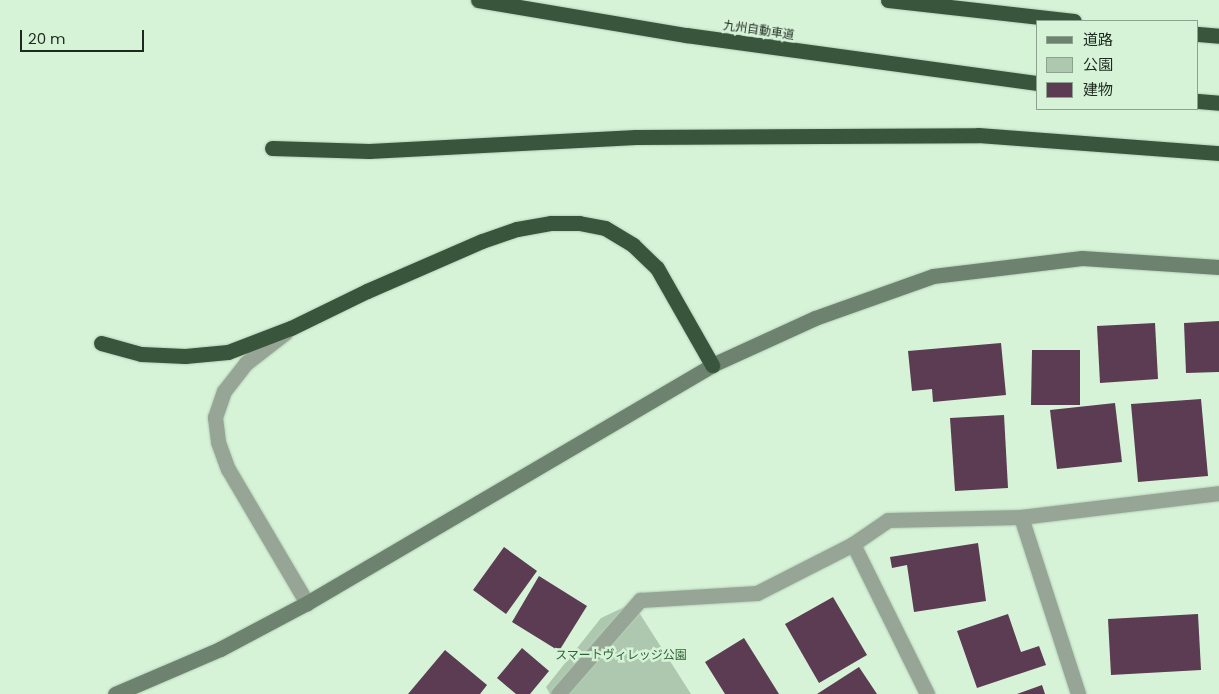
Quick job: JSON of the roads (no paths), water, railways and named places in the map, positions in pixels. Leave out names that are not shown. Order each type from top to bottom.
[{"type":"highway","name":"九州自動車道","points":[[478,0],[686,35],[1036,83]]},
{"type":"highway","points":[[888,0],[934,7],[1064,20]]},
{"type":"highway","points":[[907,0],[934,7]]},
{"type":"highway","points":[[1199,34],[1219,36]]},
{"type":"highway","points":[[1199,101],[1219,103]]},
{"type":"highway","points":[[272,148],[369,151],[636,137],[978,135],[1219,153]]},
{"type":"highway","points":[[101,343],[141,354],[185,356],[228,352],[291,328],[367,291],[482,241],[517,229],[551,222],[579,223],[605,228],[633,245],[658,268],[712,365]]},
{"type":"street","points":[[115,694],[220,649],[308,603],[712,365],[815,318],[933,276],[1082,258],[1219,267]]},
{"type":"street","points":[[291,328],[246,363],[224,390],[215,417],[218,442],[228,469],[308,603]]},
{"type":"street","points":[[558,694],[640,600],[757,593],[853,544],[888,520],[1022,517],[1219,493]]},
{"type":"street","points":[[1022,517],[1078,694]]},
{"type":"street","points":[[853,544],[927,694]]},
{"type":"park label","name":"スマートヴィレッジ公園","points":[[621,655]]}]
